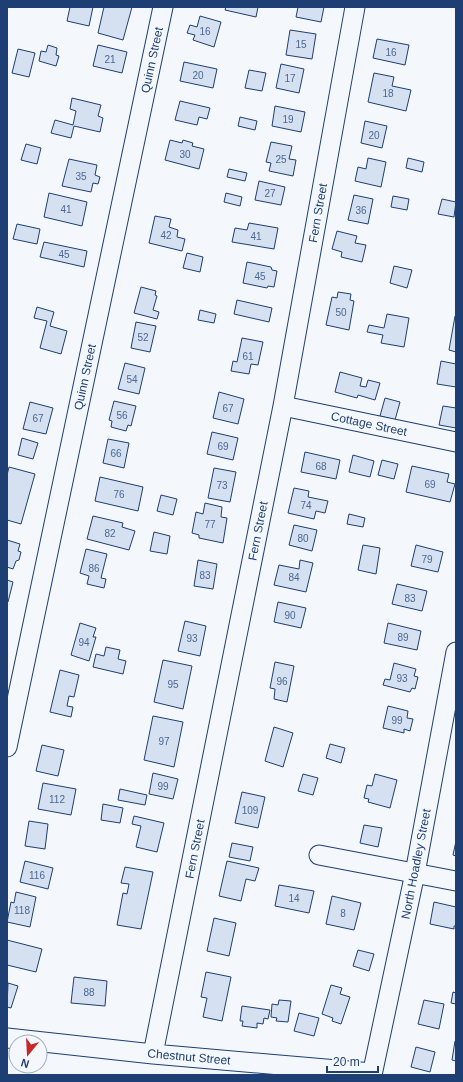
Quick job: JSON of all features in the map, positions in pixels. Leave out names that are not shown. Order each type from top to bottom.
[{"type":"street","name":"Quinn Street","points":[[7,747],[163,7]]},
{"type":"street","name":"Fern Street","points":[[153,1054],[283,406],[355,7]]},
{"type":"street","name":"Cottage Street","points":[[283,406],[456,442]]},
{"type":"street","name":"North Hoadley Street","points":[[372,1074],[415,873],[456,652]]},
{"type":"street","points":[[319,855],[456,881]]},
{"type":"street","name":"Chestnut Street","points":[[7,1038],[153,1054],[372,1074]]},
{"type":"building","points":[[70,7],[93,7],[89,26],[67,21]]},
{"type":"building","points":[[104,7],[132,7],[123,40],[98,33]]},
{"type":"building","points":[[226,7],[258,7],[256,17],[225,10]]},
{"type":"building","points":[[298,7],[324,7],[321,22],[296,17]]},
{"type":"building","points":[[200,16],[221,22],[214,47],[193,40],[195,35],[187,33],[190,25],[197,27]]},
{"type":"building","points":[[290,30],[316,34],[312,59],[286,55]]},
{"type":"building","points":[[377,39],[409,45],[405,65],[373,58]]},
{"type":"building","points":[[48,45],[57,48],[56,55],[59,56],[56,66],[39,61],[41,51],[46,52]]},
{"type":"building","points":[[98,45],[127,52],[122,73],[93,66]]},
{"type":"building","points":[[18,49],[35,53],[29,77],[12,73]]},
{"type":"building","points":[[184,62],[217,69],[213,88],[180,81]]},
{"type":"building","points":[[281,64],[304,69],[299,93],[276,88]]},
{"type":"building","points":[[249,70],[266,73],[262,91],[245,88]]},
{"type":"building","points":[[374,73],[394,77],[392,86],[411,90],[406,111],[368,102]]},
{"type":"building","points":[[72,98],[101,105],[98,116],[103,118],[100,132],[74,126],[71,138],[51,133],[55,120],[73,125],[76,111],[70,109]]},
{"type":"building","points":[[180,101],[210,108],[207,119],[199,117],[197,125],[175,120]]},
{"type":"building","points":[[275,106],[305,112],[301,132],[272,126]]},
{"type":"building","points":[[240,117],[257,121],[255,130],[238,126]]},
{"type":"building","points":[[365,121],[387,126],[382,148],[361,143]]},
{"type":"building","points":[[170,140],[182,143],[183,140],[193,143],[192,146],[204,149],[199,169],[165,160]]},
{"type":"building","points":[[271,142],[292,146],[289,159],[296,160],[293,176],[269,171],[271,163],[266,162]]},
{"type":"building","points":[[26,144],[41,148],[37,164],[21,160]]},
{"type":"building","points":[[368,158],[386,162],[381,187],[355,181],[358,167],[366,169]]},
{"type":"building","points":[[408,158],[424,162],[422,172],[406,168]]},
{"type":"building","points":[[69,159],[97,165],[95,175],[100,177],[98,184],[93,183],[91,192],[62,186]]},
{"type":"building","points":[[229,169],[247,173],[245,181],[227,177]]},
{"type":"building","points":[[259,181],[285,187],[281,205],[255,200]]},
{"type":"building","points":[[49,193],[87,202],[82,226],[44,217]]},
{"type":"building","points":[[226,193],[242,197],[240,206],[224,202]]},
{"type":"building","points":[[354,195],[373,199],[368,224],[348,220]]},
{"type":"building","points":[[393,196],[409,199],[407,210],[391,207]]},
{"type":"building","points":[[442,199],[456,202],[454,217],[438,214]]},
{"type":"building","points":[[155,216],[171,219],[169,227],[178,230],[177,237],[185,239],[182,251],[149,243]]},
{"type":"building","points":[[249,223],[278,228],[274,249],[232,242],[235,228],[247,230]]},
{"type":"building","points":[[17,224],[40,229],[37,244],[13,239]]},
{"type":"building","points":[[337,231],[357,236],[355,243],[366,245],[362,262],[341,257],[342,252],[332,249]]},
{"type":"building","points":[[44,242],[87,251],[84,267],[40,257]]},
{"type":"building","points":[[187,253],[203,257],[200,272],[183,268]]},
{"type":"building","points":[[247,262],[271,267],[272,270],[277,271],[274,287],[268,286],[267,288],[243,283]]},
{"type":"building","points":[[394,266],[412,270],[407,288],[390,283]]},
{"type":"building","points":[[141,287],[156,291],[155,295],[157,296],[153,310],[159,312],[157,319],[134,313]]},
{"type":"building","points":[[338,292],[351,294],[350,300],[354,301],[349,330],[326,325],[332,297],[337,298]]},
{"type":"building","points":[[237,300],[272,308],[269,322],[234,314]]},
{"type":"building","points":[[37,307],[54,312],[50,326],[67,331],[61,354],[40,348],[47,321],[34,318]]},
{"type":"building","points":[[200,310],[216,314],[214,323],[198,320]]},
{"type":"building","points":[[387,314],[409,318],[404,347],[381,343],[383,335],[367,332],[369,325],[384,328]]},
{"type":"building","points":[[456,316],[456,352],[449,350]]},
{"type":"building","points":[[136,322],[156,326],[150,352],[131,348]]},
{"type":"building","points":[[242,338],[263,342],[258,365],[251,364],[249,374],[231,371],[233,361],[237,362]]},
{"type":"building","points":[[441,361],[456,364],[456,387],[437,384]]},
{"type":"building","points":[[125,363],[145,368],[139,394],[118,389]]},
{"type":"building","points":[[340,372],[362,378],[360,386],[366,387],[368,380],[380,383],[375,400],[358,395],[357,398],[335,392]]},
{"type":"building","points":[[219,392],[244,399],[238,424],[213,418]]},
{"type":"building","points":[[385,398],[400,402],[395,420],[380,416]]},
{"type":"building","points":[[114,401],[136,406],[131,426],[128,425],[126,431],[111,427],[112,421],[109,420]]},
{"type":"building","points":[[30,402],[53,408],[46,434],[23,429]]},
{"type":"building","points":[[443,406],[456,408],[456,428],[439,425]]},
{"type":"building","points":[[212,432],[238,438],[233,460],[207,454]]},
{"type":"building","points":[[22,438],[38,443],[33,459],[18,455]]},
{"type":"building","points":[[108,439],[129,443],[124,468],[103,463]]},
{"type":"building","points":[[305,452],[340,460],[336,479],[301,472]]},
{"type":"building","points":[[353,455],[374,461],[370,477],[349,472]]},
{"type":"building","points":[[382,460],[398,464],[394,479],[378,475]]},
{"type":"building","points":[[412,466],[449,474],[447,482],[455,484],[450,502],[406,492]]},
{"type":"building","points":[[9,467],[35,474],[21,524],[7,520],[7,475]]},
{"type":"building","points":[[214,468],[236,472],[230,502],[208,498]]},
{"type":"building","points":[[100,477],[143,487],[138,511],[95,501]]},
{"type":"building","points":[[294,488],[309,491],[308,497],[328,501],[325,513],[316,511],[314,519],[288,513]]},
{"type":"building","points":[[161,495],[177,499],[173,515],[157,511]]},
{"type":"building","points":[[205,503],[222,507],[221,517],[227,518],[223,543],[199,538],[199,535],[192,533],[196,512],[203,514]]},
{"type":"building","points":[[349,514],[365,518],[363,527],[347,524]]},
{"type":"building","points":[[93,516],[123,523],[122,527],[135,531],[129,550],[87,539]]},
{"type":"building","points":[[294,525],[317,530],[312,551],[289,545]]},
{"type":"building","points":[[154,532],[170,536],[167,554],[150,551]]},
{"type":"building","points":[[7,540],[20,544],[18,551],[21,552],[19,560],[16,561],[13,569],[7,567]]},
{"type":"building","points":[[363,545],[380,548],[376,574],[358,570]]},
{"type":"building","points":[[416,545],[443,552],[438,572],[411,566]]},
{"type":"building","points":[[86,549],[107,554],[101,578],[106,579],[104,588],[87,584],[89,576],[80,573]]},
{"type":"building","points":[[198,560],[217,564],[213,589],[194,586]]},
{"type":"building","points":[[300,560],[313,563],[306,592],[274,585],[279,565],[299,569]]},
{"type":"building","points":[[7,580],[13,582],[8,602],[7,601]]},
{"type":"building","points":[[397,584],[427,591],[422,611],[392,604]]},
{"type":"building","points":[[278,602],[306,608],[301,628],[274,622]]},
{"type":"building","points":[[185,621],[206,626],[200,656],[178,651]]},
{"type":"building","points":[[80,623],[96,628],[93,637],[96,637],[89,661],[71,655]]},
{"type":"building","points":[[388,623],[421,631],[417,650],[384,643]]},
{"type":"building","points":[[106,647],[120,650],[118,659],[126,661],[123,674],[93,667],[96,654],[104,656]]},
{"type":"building","points":[[163,660],[192,666],[183,709],[154,702]]},
{"type":"building","points":[[275,662],[294,666],[287,702],[274,699],[275,689],[270,688]]},
{"type":"building","points":[[394,663],[416,669],[414,676],[418,677],[415,689],[412,688],[410,692],[383,685],[385,679],[390,680]]},
{"type":"building","points":[[60,670],[79,675],[74,697],[69,696],[67,706],[73,707],[71,717],[50,712]]},
{"type":"building","points":[[388,706],[408,711],[407,718],[413,719],[410,731],[404,729],[404,733],[383,728]]},
{"type":"building","points":[[153,716],[183,722],[174,767],[144,760]]},
{"type":"building","points":[[274,727],[293,733],[283,767],[265,761]]},
{"type":"building","points":[[330,744],[345,748],[341,763],[326,758]]},
{"type":"building","points":[[42,745],[64,750],[58,776],[36,771]]},
{"type":"building","points":[[153,773],[178,779],[173,799],[149,794]]},
{"type":"building","points":[[303,774],[318,778],[313,795],[298,791]]},
{"type":"building","points":[[375,774],[397,780],[390,808],[368,802],[369,799],[364,798],[367,785],[372,786]]},
{"type":"building","points":[[43,783],[76,789],[71,815],[38,809]]},
{"type":"building","points":[[120,789],[147,795],[145,805],[118,800]]},
{"type":"building","points":[[242,792],[265,797],[258,828],[235,823]]},
{"type":"building","points":[[103,804],[123,808],[120,823],[101,820]]},
{"type":"building","points":[[134,816],[164,823],[157,852],[136,847],[141,826],[132,824]]},
{"type":"building","points":[[29,821],[48,824],[45,849],[25,846]]},
{"type":"building","points":[[364,825],[382,828],[378,847],[360,843]]},
{"type":"building","points":[[456,841],[456,856],[453,855]]},
{"type":"building","points":[[232,843],[253,847],[250,861],[229,857]]},
{"type":"building","points":[[25,861],[53,868],[48,889],[20,882]]},
{"type":"building","points":[[227,861],[259,868],[255,881],[246,879],[241,901],[219,896]]},
{"type":"building","points":[[125,867],[153,872],[141,929],[117,925],[123,893],[127,894],[129,884],[121,883]]},
{"type":"building","points":[[279,885],[314,891],[309,913],[275,906]]},
{"type":"building","points":[[16,892],[36,897],[30,927],[7,922],[11,902],[14,903]]},
{"type":"building","points":[[332,896],[361,903],[354,930],[326,924]]},
{"type":"building","points":[[434,902],[456,907],[456,926],[454,926],[454,929],[430,924]]},
{"type":"building","points":[[214,918],[236,923],[229,956],[207,951]]},
{"type":"building","points":[[7,940],[42,949],[36,972],[7,965]]},
{"type":"building","points":[[358,950],[374,954],[369,971],[353,966]]},
{"type":"building","points":[[206,972],[231,977],[222,1021],[203,1017],[207,998],[201,997]]},
{"type":"building","points":[[74,977],[107,981],[105,1006],[71,1003]]},
{"type":"building","points":[[8,983],[18,986],[11,1008],[7,1007]]},
{"type":"building","points":[[331,985],[342,988],[340,994],[350,997],[341,1024],[332,1021],[333,1018],[322,1014]]},
{"type":"building","points":[[453,992],[456,993],[456,1004],[451,1003]]},
{"type":"building","points":[[279,1000],[291,1001],[288,1022],[276,1021],[277,1018],[271,1017],[272,1004],[278,1005]]},
{"type":"building","points":[[424,1000],[444,1004],[439,1029],[418,1024]]},
{"type":"building","points":[[242,1006],[270,1010],[268,1019],[264,1018],[263,1024],[257,1023],[257,1028],[242,1026],[243,1021],[240,1021]]},
{"type":"building","points":[[299,1013],[319,1018],[314,1036],[294,1031]]},
{"type":"building","points":[[456,1041],[456,1061],[452,1060]]},
{"type":"building","points":[[416,1047],[435,1052],[430,1072],[411,1067]]}]
